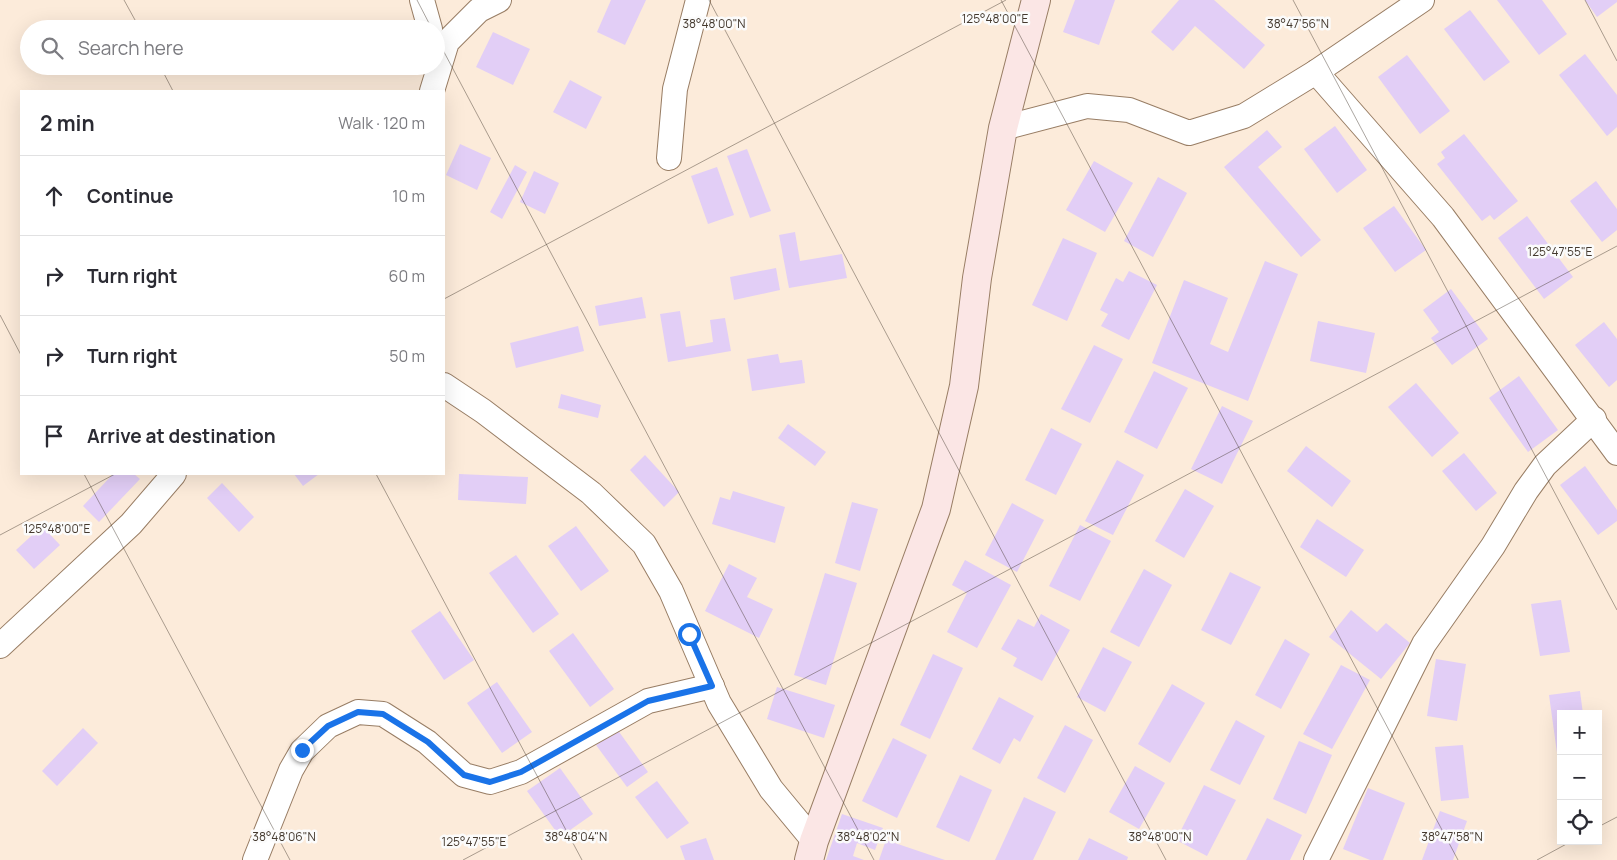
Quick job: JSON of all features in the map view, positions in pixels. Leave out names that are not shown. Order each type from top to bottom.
[{"type":"main road","points":[[812,850],[936,509],[964,386],[977,278],[1003,128],[1036,0]]},
{"type":"street","points":[[422,0],[428,20]]},
{"type":"street","points":[[445,46],[479,10],[499,0]]},
{"type":"street","points":[[669,158],[675,89],[698,0]]},
{"type":"street","points":[[1003,128],[1086,106],[1129,110],[1189,133],[1244,116],[1316,72],[1422,0]]},
{"type":"street","points":[[1316,72],[1443,218],[1594,419],[1617,453]]},
{"type":"street","points":[[432,90],[435,75]]},
{"type":"street","points":[[445,386],[483,411],[591,493],[644,544],[671,591],[719,703],[771,789],[812,850]]},
{"type":"street","points":[[1316,860],[1424,644],[1493,546],[1526,491],[1545,465],[1594,419]]},
{"type":"street","points":[[0,646],[131,524],[173,475]]},
{"type":"street","points":[[255,860],[291,770],[302,750],[328,726],[358,712],[383,714],[428,742],[464,775],[490,782],[521,772],[648,701],[712,686]]},
{"type":"building","points":[[611,0],[646,0],[625,45],[597,32]]},
{"type":"building","points":[[1075,0],[1115,0],[1099,45],[1063,32]]},
{"type":"building","points":[[1179,0],[1214,0],[1265,45],[1244,69],[1195,26],[1173,51],[1151,32]]},
{"type":"building","points":[[1497,0],[1542,0],[1567,34],[1539,55]]},
{"type":"building","points":[[1585,0],[1617,0],[1617,2],[1597,17]]},
{"type":"building","points":[[1470,10],[1510,62],[1484,81],[1444,29]]},
{"type":"building","points":[[493,32],[530,49],[513,85],[476,67]]},
{"type":"building","points":[[1585,54],[1617,95],[1617,127],[1607,136],[1559,75]]},
{"type":"building","points":[[1407,55],[1450,111],[1420,134],[1378,77]]},
{"type":"building","points":[[570,80],[602,97],[586,129],[553,112]]},
{"type":"building","points":[[1335,126],[1367,170],[1337,193],[1304,149]]},
{"type":"building","points":[[1267,130],[1282,147],[1258,167],[1321,240],[1301,257],[1224,167]]},
{"type":"building","points":[[1464,134],[1518,201],[1494,220],[1490,215],[1482,221],[1437,164],[1445,158],[1441,152]]},
{"type":"building","points":[[460,144],[491,158],[477,190],[446,175]]},
{"type":"building","points":[[747,149],[771,211],[750,218],[727,156]]},
{"type":"building","points":[[1094,161],[1133,183],[1105,232],[1066,210]]},
{"type":"building","points":[[515,165],[527,172],[502,219],[490,212]]},
{"type":"building","points":[[717,167],[734,215],[708,224],[691,176]]},
{"type":"building","points":[[534,171],[559,183],[545,214],[520,202]]},
{"type":"building","points":[[1158,177],[1187,193],[1153,257],[1124,241]]},
{"type":"building","points":[[1596,181],[1617,209],[1617,230],[1602,242],[1570,201]]},
{"type":"building","points":[[1394,206],[1426,250],[1395,272],[1363,228]]},
{"type":"building","points":[[1527,216],[1573,277],[1544,299],[1498,238]]},
{"type":"building","points":[[795,232],[800,261],[842,254],[847,278],[789,288],[779,235]]},
{"type":"building","points":[[1063,238],[1097,253],[1067,321],[1032,305]]},
{"type":"building","points":[[1265,261],[1298,274],[1248,401],[1152,363],[1184,280],[1228,298],[1210,344],[1228,352]]},
{"type":"building","points":[[776,268],[780,290],[734,300],[730,277]]},
{"type":"building","points":[[1129,271],[1157,285],[1129,340],[1101,326],[1108,314],[1100,310],[1116,278],[1123,282]]},
{"type":"building","points":[[1451,289],[1488,339],[1452,365],[1431,338],[1439,332],[1423,310]]},
{"type":"building","points":[[642,297],[646,318],[599,326],[595,306]]},
{"type":"building","points":[[680,311],[686,347],[713,342],[710,320],[725,318],[731,351],[668,362],[660,314]]},
{"type":"building","points":[[1318,321],[1375,333],[1366,373],[1310,361]]},
{"type":"building","points":[[1604,322],[1617,339],[1617,380],[1609,387],[1575,345]]},
{"type":"building","points":[[578,326],[584,351],[516,368],[510,343]]},
{"type":"building","points":[[1094,345],[1123,359],[1090,423],[1061,409]]},
{"type":"building","points":[[778,354],[780,363],[802,360],[805,383],[752,391],[747,359]]},
{"type":"building","points":[[1154,371],[1188,388],[1157,449],[1124,432]]},
{"type":"building","points":[[1519,376],[1558,430],[1528,452],[1489,398]]},
{"type":"building","points":[[1416,383],[1459,433],[1432,457],[1388,407]]},
{"type":"building","points":[[561,394],[601,405],[598,418],[558,408]]},
{"type":"building","points":[[1222,406],[1253,421],[1222,484],[1191,469]]},
{"type":"building","points":[[788,424],[826,452],[815,466],[778,438]]},
{"type":"building","points":[[1051,428],[1082,444],[1056,495],[1025,480]]},
{"type":"building","points":[[1306,446],[1351,481],[1332,507],[1287,471]]},
{"type":"building","points":[[1464,453],[1497,493],[1476,511],[1442,471]]},
{"type":"building","points":[[645,455],[679,492],[664,507],[630,470]]},
{"type":"building","points":[[1117,460],[1144,475],[1113,535],[1085,521]]},
{"type":"building","points":[[1585,466],[1617,510],[1617,521],[1598,535],[1560,485]]},
{"type":"building","points":[[459,474],[528,477],[526,504],[458,500]]},
{"type":"building","points":[[112,475],[135,475],[140,479],[99,522],[83,506]]},
{"type":"building","points":[[295,475],[318,475],[303,486]]},
{"type":"building","points":[[222,483],[254,517],[239,532],[207,498]]},
{"type":"building","points":[[1185,489],[1214,506],[1184,558],[1155,541]]},
{"type":"building","points":[[733,491],[785,507],[775,543],[712,524],[720,497],[730,500]]},
{"type":"building","points":[[852,502],[878,509],[860,571],[835,563]]},
{"type":"building","points":[[1012,503],[1044,520],[1017,572],[985,555]]},
{"type":"building","points":[[1317,519],[1364,550],[1346,577],[1300,547]]},
{"type":"building","points":[[1080,525],[1111,541],[1080,601],[1049,586]]},
{"type":"building","points":[[42,526],[60,545],[34,569],[16,550]]},
{"type":"building","points":[[576,526],[609,571],[581,591],[548,546]]},
{"type":"building","points":[[516,555],[559,614],[533,633],[489,573]]},
{"type":"building","points":[[965,560],[1011,585],[977,648],[947,632],[967,593],[952,585]]},
{"type":"building","points":[[729,564],[757,578],[747,597],[773,609],[759,638],[705,611]]},
{"type":"building","points":[[1144,569],[1172,585],[1139,647],[1110,632]]},
{"type":"building","points":[[1230,572],[1261,587],[1231,645],[1201,630]]},
{"type":"building","points":[[825,573],[857,583],[826,685],[794,675]]},
{"type":"building","points":[[1561,600],[1570,652],[1540,656],[1531,604]]},
{"type":"building","points":[[1351,610],[1377,632],[1386,623],[1410,643],[1381,679],[1329,637]]},
{"type":"building","points":[[440,611],[474,660],[444,680],[411,631]]},
{"type":"building","points":[[1041,614],[1070,630],[1042,681],[1013,666],[1017,658],[1001,649],[1018,619],[1034,627]]},
{"type":"building","points":[[573,633],[614,689],[590,707],[549,651]]},
{"type":"building","points":[[1285,639],[1310,654],[1281,709],[1255,695]]},
{"type":"building","points":[[1103,647],[1132,662],[1105,712],[1077,697]]},
{"type":"building","points":[[933,654],[963,668],[930,739],[900,725]]},
{"type":"building","points":[[1436,659],[1466,664],[1457,721],[1427,716]]},
{"type":"building","points":[[1341,665],[1370,680],[1332,749],[1303,734]]},
{"type":"building","points":[[497,682],[532,732],[502,753],[467,703]]},
{"type":"building","points":[[1172,684],[1205,703],[1170,763],[1138,744]]},
{"type":"building","points":[[777,687],[835,705],[824,738],[767,719]]},
{"type":"building","points":[[1580,691],[1582,710],[1557,710],[1557,753],[1549,695]]},
{"type":"building","points":[[999,697],[1034,716],[1020,742],[1014,738],[1000,764],[972,749]]},
{"type":"building","points":[[1236,720],[1265,736],[1240,785],[1210,770]]},
{"type":"building","points":[[1065,725],[1093,740],[1065,793],[1037,778]]},
{"type":"building","points":[[83,728],[98,743],[57,786],[42,771]]},
{"type":"building","points":[[617,729],[648,772],[627,787],[596,745]]},
{"type":"building","points":[[893,738],[927,755],[897,818],[862,801]]},
{"type":"building","points":[[1299,741],[1332,755],[1306,814],[1273,799]]},
{"type":"building","points":[[1463,745],[1469,798],[1441,801],[1435,747]]},
{"type":"building","points":[[1135,766],[1165,783],[1139,829],[1109,812]]},
{"type":"building","points":[[560,768],[593,814],[560,837],[527,791]]},
{"type":"building","points":[[960,775],[992,790],[969,842],[936,827]]},
{"type":"building","points":[[657,781],[689,823],[667,839],[635,797]]},
{"type":"building","points":[[1204,785],[1236,800],[1207,856],[1176,840]]},
{"type":"building","points":[[1368,788],[1405,803],[1383,860],[1370,860],[1343,849]]},
{"type":"building","points":[[1024,797],[1056,812],[1033,860],[995,860]]},
{"type":"building","points":[[1440,811],[1467,821],[1453,860],[1422,860]]},
{"type":"building","points":[[842,814],[883,828],[875,850],[857,843],[853,856],[864,860],[826,860]]},
{"type":"building","points":[[1267,818],[1302,835],[1290,860],[1246,860]]},
{"type":"building","points":[[706,838],[714,860],[685,860],[680,846]]},
{"type":"building","points":[[1089,838],[1128,857],[1127,860],[1078,860]]},
{"type":"building","points":[[886,840],[945,860],[879,860]]},
{"type":"route","points":[[302,750],[328,726],[358,712],[383,714],[428,742],[464,775],[490,782],[521,772],[648,701],[712,686],[689,634]]}]
